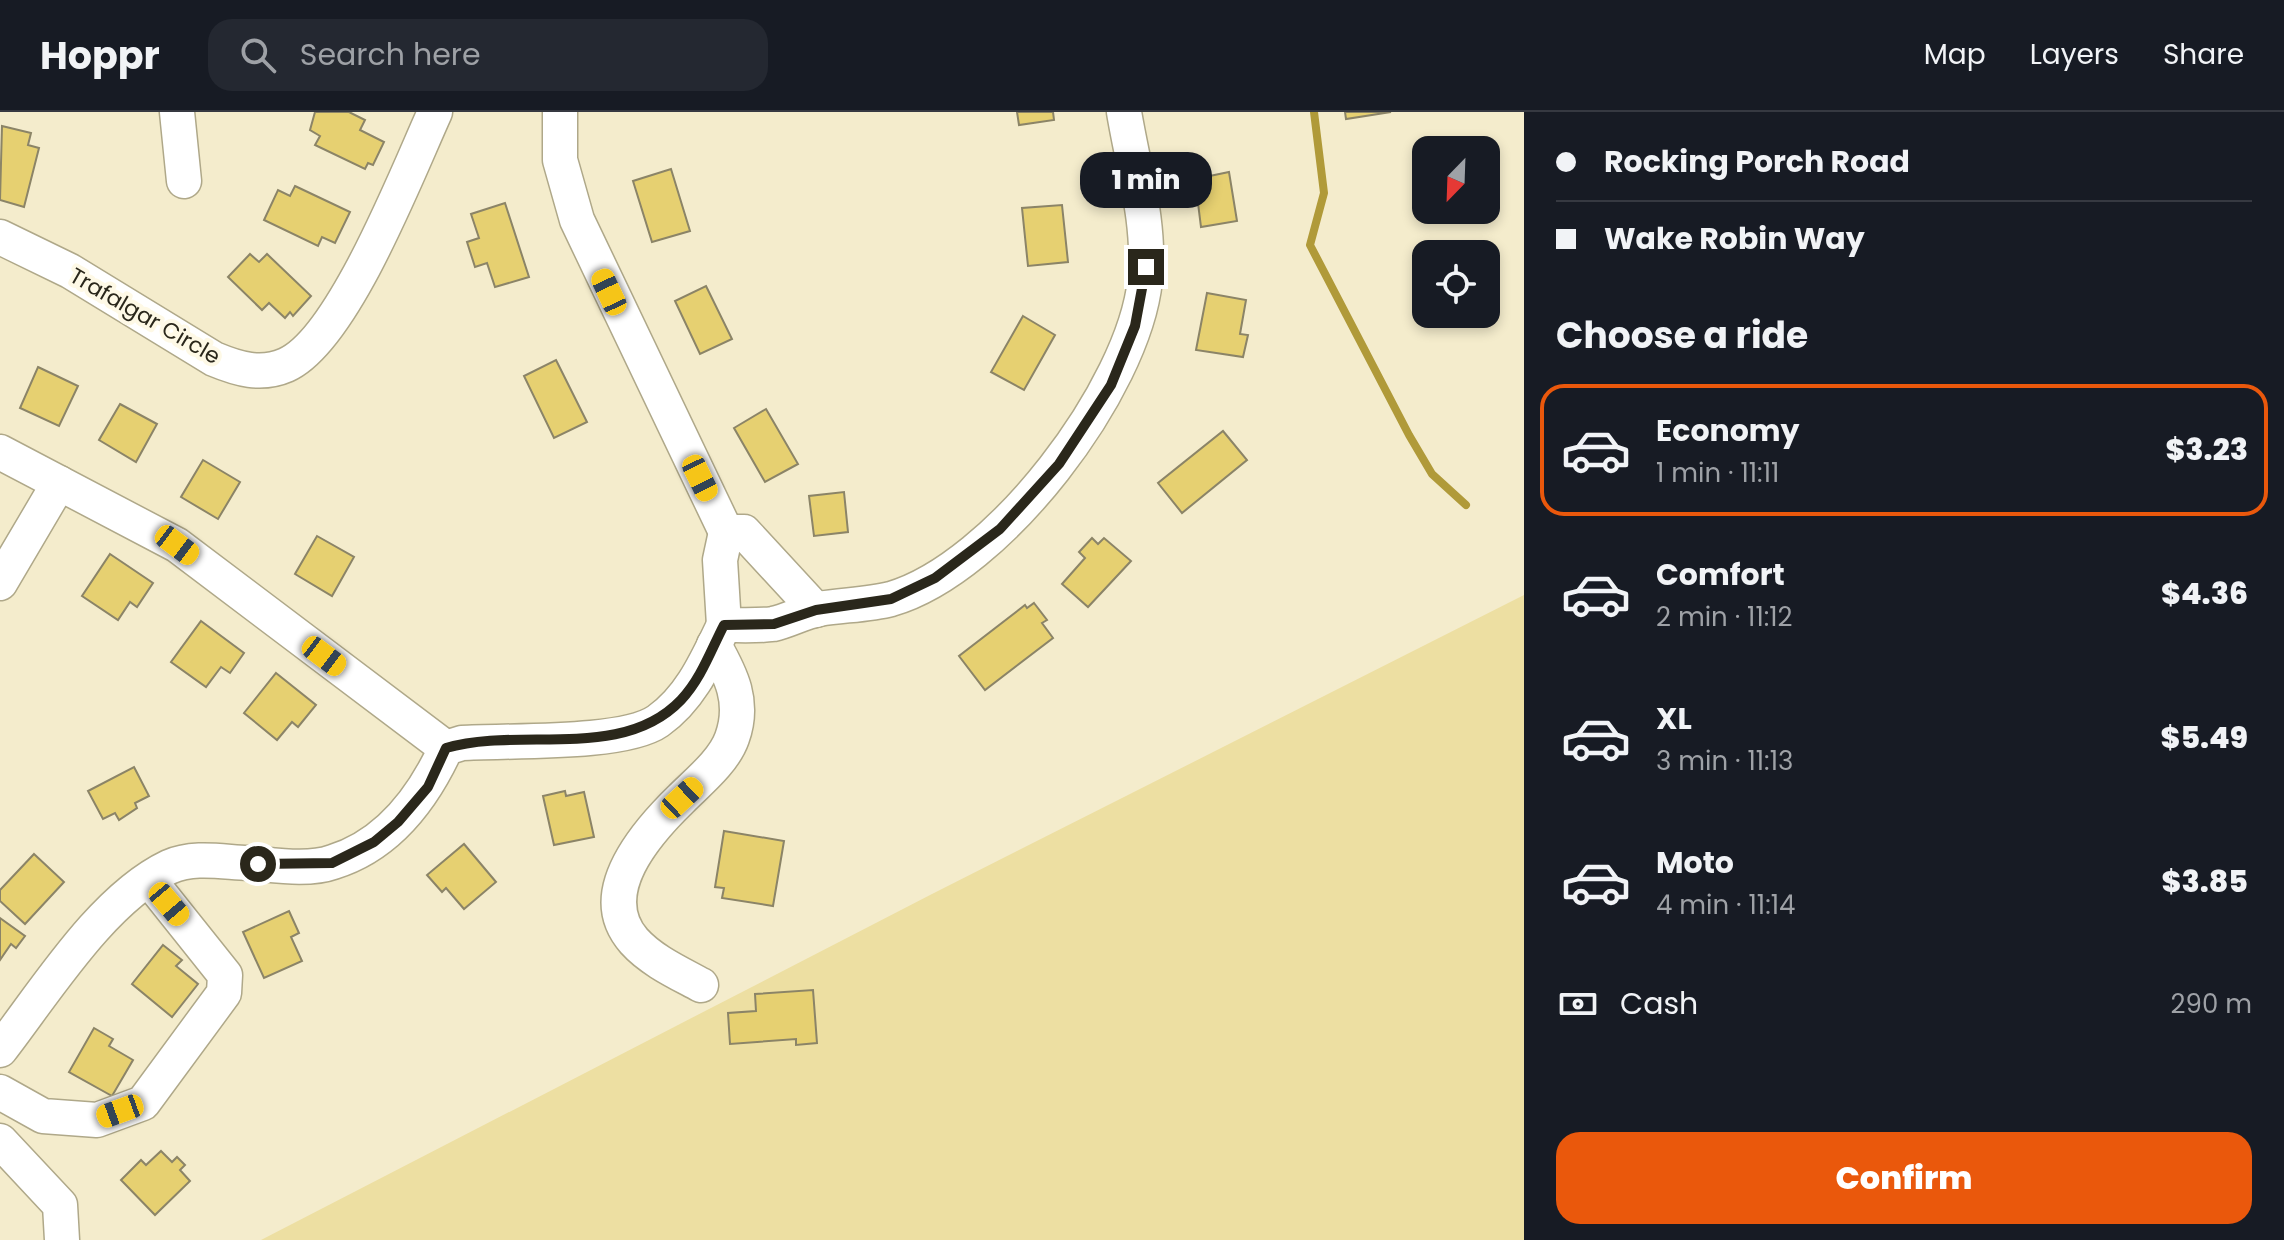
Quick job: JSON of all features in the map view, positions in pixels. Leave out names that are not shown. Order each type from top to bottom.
[{"type":"street","points":[[177,112],[184,181]]},
{"type":"street","name":"Trafalgar Circle","points":[[0,237],[70,271],[214,359],[239,370],[262,371],[287,364],[322,334],[346,298],[435,112]]},
{"type":"street","points":[[560,112],[560,160],[577,220],[726,532],[720,560],[719,635],[736,687],[732,740],[709,770],[638,847],[622,881],[619,906],[626,930],[635,942],[701,985]]},
{"type":"street","points":[[0,452],[177,545],[446,748],[488,741],[624,734],[657,722],[683,698],[719,635],[774,624],[816,610],[891,599],[935,578],[1000,529],[1059,464],[1111,385],[1135,326],[1145,283],[1147,251],[1124,112]]},
{"type":"street","points":[[0,583],[59,483]]},
{"type":"street","points":[[726,532],[744,532],[816,610]]},
{"type":"street","points":[[0,1050],[86,940],[125,899],[170,867],[197,860],[289,866],[332,863],[374,842],[398,822],[428,787],[446,748]]},
{"type":"street","points":[[0,1092],[43,1116],[97,1120],[143,1103],[224,993],[225,975],[150,881]]},
{"type":"street","points":[[0,1141],[60,1205],[62,1240]]},
{"type":"shaded area","points":[[1524,595],[1524,1240],[261,1240],[932,894]]},
{"type":"building","points":[[315,112],[349,112],[365,120],[360,130],[384,142],[373,165],[368,163],[365,169],[315,145],[320,136],[310,130]]},
{"type":"building","points":[[1017,112],[1053,112],[1054,120],[1019,125]]},
{"type":"building","points":[[1345,112],[1391,112],[1346,119]]},
{"type":"building","points":[[2,126],[31,133],[28,145],[39,148],[24,207],[0,200]]},
{"type":"building","points":[[671,169],[690,231],[652,242],[633,181]]},
{"type":"building","points":[[1229,172],[1237,221],[1201,227],[1195,179]]},
{"type":"building","points":[[295,186],[350,212],[335,243],[322,237],[318,246],[264,220],[278,190],[290,196]]},
{"type":"building","points":[[505,203],[529,277],[495,287],[487,263],[475,267],[467,242],[479,238],[471,214]]},
{"type":"building","points":[[1062,205],[1068,262],[1028,266],[1022,208]]},
{"type":"building","points":[[250,254],[259,262],[267,254],[311,296],[293,316],[290,312],[285,318],[269,303],[262,310],[228,277]]},
{"type":"building","points":[[706,286],[732,339],[700,354],[675,301]]},
{"type":"building","points":[[1207,293],[1246,300],[1240,334],[1248,335],[1243,357],[1196,350]]},
{"type":"building","points":[[1023,316],[1055,335],[1024,390],[991,372]]},
{"type":"building","points":[[556,360],[587,422],[554,438],[524,376]]},
{"type":"building","points":[[38,367],[78,386],[59,426],[20,408]]},
{"type":"building","points":[[120,404],[157,424],[136,462],[99,440]]},
{"type":"building","points":[[766,409],[798,464],[765,482],[734,428]]},
{"type":"building","points":[[1223,431],[1247,460],[1182,513],[1158,483]]},
{"type":"building","points":[[203,460],[240,482],[218,519],[181,497]]},
{"type":"building","points":[[844,492],[848,532],[814,536],[809,496]]},
{"type":"building","points":[[317,536],[354,557],[332,596],[295,574]]},
{"type":"building","points":[[1092,538],[1098,544],[1104,538],[1131,561],[1088,607],[1062,584],[1085,558],[1079,552]]},
{"type":"building","points":[[110,554],[153,583],[137,607],[130,602],[118,620],[82,596]]},
{"type":"building","points":[[1034,603],[1047,620],[1042,623],[1053,638],[985,690],[959,656],[1025,605],[1027,608]]},
{"type":"building","points":[[201,621],[244,653],[230,673],[221,667],[206,687],[171,662]]},
{"type":"building","points":[[276,673],[316,705],[298,727],[292,722],[277,740],[244,713]]},
{"type":"building","points":[[134,767],[149,796],[135,803],[137,808],[119,820],[115,813],[103,819],[88,791]]},
{"type":"building","points":[[565,791],[566,796],[584,792],[594,837],[554,845],[543,796]]},
{"type":"building","points":[[724,831],[784,841],[773,906],[722,898],[724,888],[715,887]]},
{"type":"building","points":[[464,844],[496,882],[464,909],[446,888],[442,892],[427,875]]},
{"type":"building","points":[[34,854],[64,882],[25,924],[0,901],[0,890]]},
{"type":"building","points":[[289,911],[299,933],[291,937],[302,961],[264,978],[243,932]]},
{"type":"building","points":[[0,918],[25,936],[16,948],[11,944],[0,960]]},
{"type":"building","points":[[163,945],[182,960],[176,966],[198,984],[172,1017],[132,984]]},
{"type":"building","points":[[813,990],[817,1043],[796,1045],[796,1039],[730,1044],[728,1013],[756,1011],[755,994]]},
{"type":"building","points":[[94,1028],[113,1039],[109,1046],[133,1060],[112,1096],[69,1072]]},
{"type":"building","points":[[161,1151],[172,1162],[177,1157],[185,1165],[180,1170],[190,1181],[155,1215],[121,1180],[141,1160],[146,1165]]},
{"type":"waterway","points":[[1314,112],[1324,193],[1310,245],[1432,474],[1466,505]]},
{"type":"route","points":[[258,864],[289,866],[332,863],[374,842],[398,822],[428,787],[446,748],[462,743],[624,734],[657,722],[683,698],[700,674],[724,625],[774,624],[816,610],[891,599],[935,578],[1000,529],[1059,464],[1111,385],[1135,326],[1146,267]]}]
